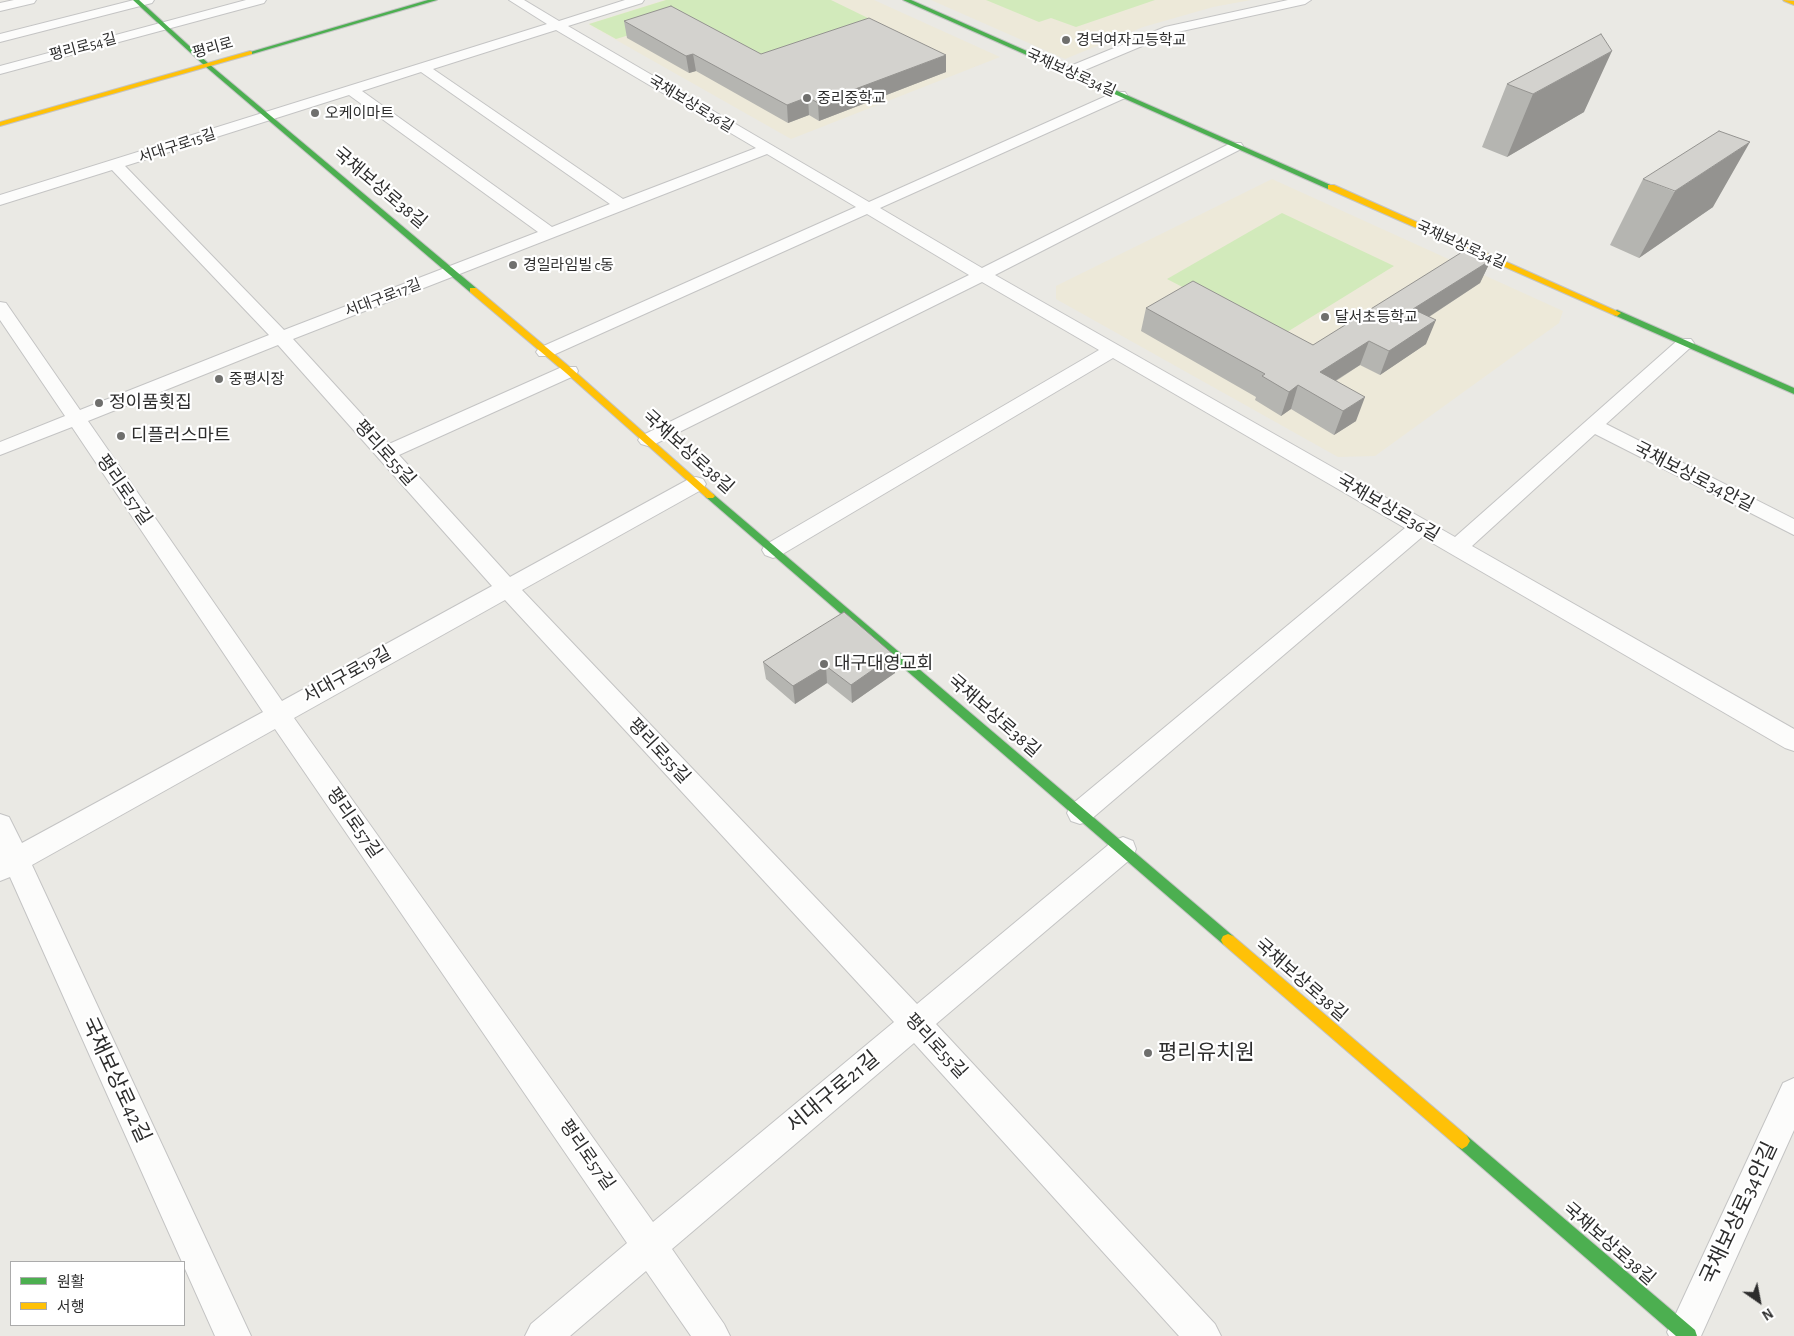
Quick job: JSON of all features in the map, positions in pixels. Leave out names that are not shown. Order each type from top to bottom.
[{"type":"street","points":[[0,7],[30,0]]},
{"type":"street","name":"평리로54길","points":[[0,70],[260,0]]},
{"type":"street","name":"평리로","points":[[0,124],[434,0]]},
{"type":"street","name":"국채보상로36길","points":[[515,0],[1111,351],[1421,526],[1794,741]]},
{"type":"street","name":"서대구로15길","points":[[0,200],[638,0]]},
{"type":"street","name":"국채보상로34길","points":[[906,0],[1794,391]]},
{"type":"street","points":[[1068,72],[1168,30],[1305,0]]},
{"type":"street","points":[[1786,0],[1794,3]]},
{"type":"street","points":[[0,38],[141,1],[207,65]]},
{"type":"street","name":"국채보상로38길","points":[[207,65],[569,371],[696,484],[1687,1334]]},
{"type":"street","points":[[425,68],[621,206]]},
{"type":"street","points":[[353,90],[550,233]]},
{"type":"street","points":[[545,352],[1120,95]]},
{"type":"street","points":[[648,440],[982,276],[1236,146]]},
{"type":"street","name":"서대구로17길","points":[[0,449],[281,337],[767,150]]},
{"type":"street","name":"평리로55길","points":[[116,165],[281,337],[506,587],[915,1023],[1203,1336]]},
{"type":"street","name":"평리로57길","points":[[0,307],[278,713],[712,1336]]},
{"type":"street","points":[[1457,547],[1685,343]]},
{"type":"street","points":[[773,550],[1111,351]]},
{"type":"street","points":[[386,454],[569,371]]},
{"type":"street","name":"국채보상로34안길","points":[[1594,426],[1794,528]]},
{"type":"street","name":"서대구로19길","points":[[8,864],[506,587],[696,484]]},
{"type":"street","points":[[1080,813],[1421,526]]},
{"type":"street","name":"국채보상로42길","points":[[0,825],[8,864],[233,1336]]},
{"type":"street","name":"서대구로21길","points":[[543,1336],[1123,849]]},
{"type":"street","name":"국채보상로34안길","points":[[1687,1334],[1794,1094]]},
{"type":"shaded area","name":"중리중학교","points":[[664,0],[874,0],[1000,57],[791,139],[588,24]]},
{"type":"shaded area","name":"경덕여자고등학교","points":[[931,0],[1251,0],[1213,7],[1143,27],[1065,59]]},
{"type":"shaded area","name":"달서초등학교","points":[[1272,179],[1563,311],[1559,323],[1375,456],[1338,457],[1056,299],[1056,286]]},
{"type":"green space","points":[[666,0],[831,0],[870,19],[870,24],[752,65],[672,22],[616,39],[589,24]]},
{"type":"green space","points":[[986,0],[1155,0],[1076,27],[1051,18],[1039,22]]},
{"type":"green space","points":[[1282,213],[1394,266],[1279,337],[1167,279]]},
{"type":"building","points":[[671,6],[761,54],[869,18],[946,55],[818,103],[808,97],[787,105],[693,54],[686,56],[624,21]]},
{"type":"building","points":[[1601,34],[1612,51],[1533,94],[1507,84]]},
{"type":"building","points":[[1719,131],[1750,142],[1675,191],[1643,179]]},
{"type":"building","points":[[1467,249],[1491,260],[1413,309],[1436,320],[1389,351],[1369,341],[1320,372],[1365,397],[1343,411],[1298,385],[1289,392],[1262,376],[1265,374],[1146,308],[1193,281],[1313,345]]},
{"type":"building","points":[[844,612],[894,655],[851,685],[826,666],[793,686],[763,662]]},
{"type":"traffic: fast","points":[[136,0],[207,65],[473,290]]},
{"type":"traffic: fast","points":[[250,53],[434,0]]},
{"type":"traffic: fast","points":[[906,0],[1331,187]]},
{"type":"traffic: fast","points":[[1617,313],[1794,391]]},
{"type":"traffic: fast","points":[[710,496],[1228,940]]},
{"type":"traffic: fast","points":[[1462,1141],[1689,1336]]},
{"type":"traffic: slow","points":[[1786,0],[1794,3]]},
{"type":"traffic: slow","points":[[0,124],[250,53]]},
{"type":"traffic: slow","points":[[1331,187],[1617,313]]},
{"type":"traffic: slow","points":[[473,290],[569,371],[710,496]]},
{"type":"traffic: slow","points":[[1228,940],[1462,1141]]},
{"type":"place","name":"경덕여자고등학교","points":[[1066,40]]},
{"type":"place","name":"중리중학교","points":[[807,98]]},
{"type":"place","name":"오케이마트","points":[[315,113]]},
{"type":"place","name":"경일라임빌 c동","points":[[513,265]]},
{"type":"place","name":"달서초등학교","points":[[1325,317]]},
{"type":"place","name":"중평시장","points":[[219,379]]},
{"type":"place","name":"정이품횟집","points":[[99,403]]},
{"type":"place","name":"디플러스마트","points":[[121,436]]},
{"type":"place","name":"대구대영교회","points":[[824,664]]},
{"type":"place","name":"평리유치원","points":[[1148,1053]]}]
